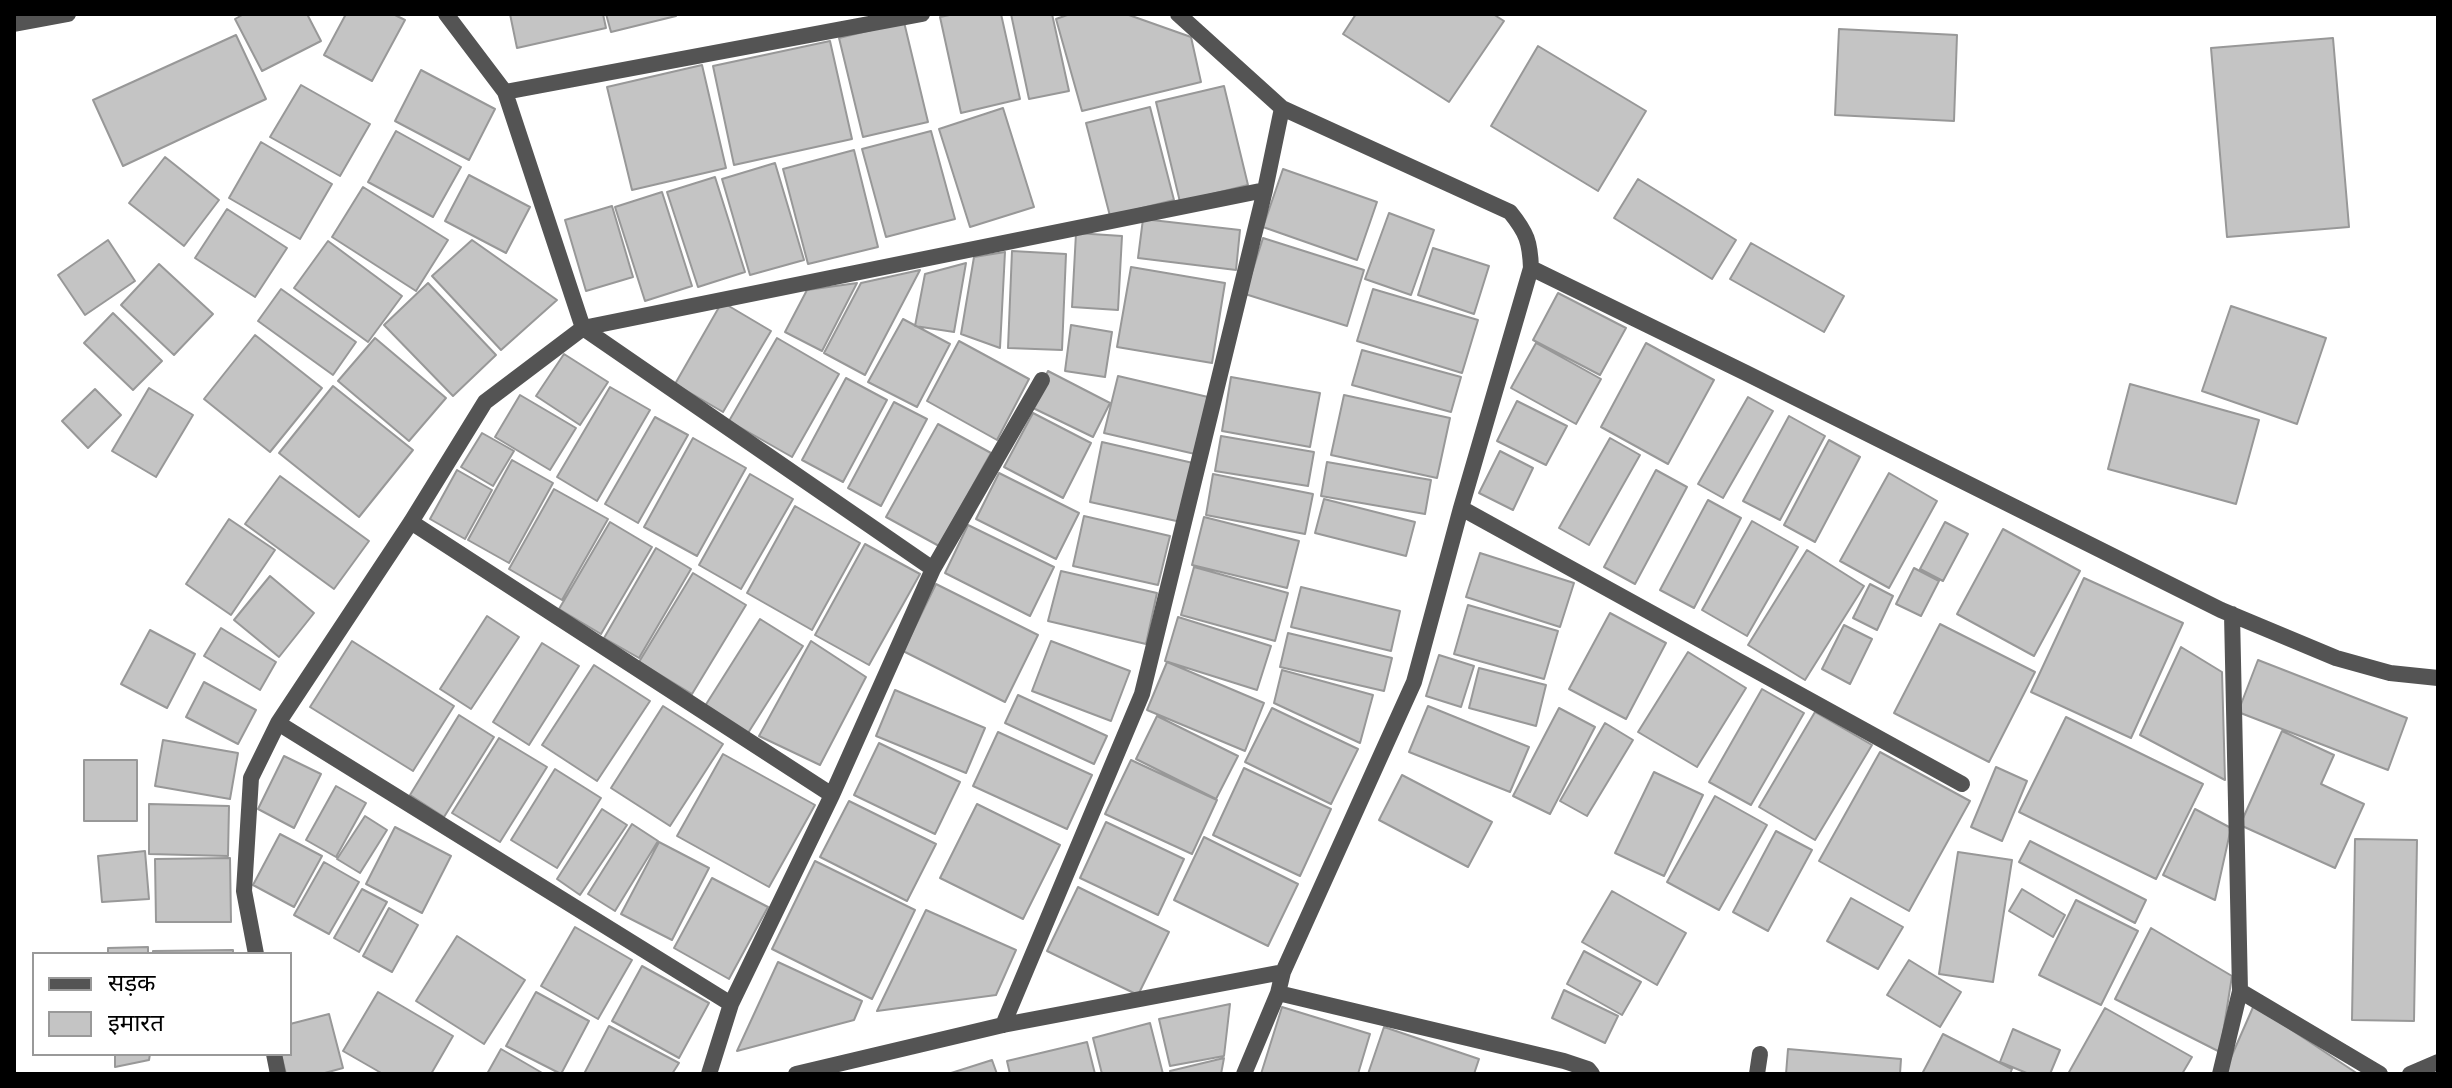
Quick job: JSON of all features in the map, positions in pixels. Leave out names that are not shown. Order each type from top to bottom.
[{"type":"street","points":[[14,24],[68,14]]},
{"type":"street","points":[[446,14],[505,92],[583,328],[933,569]]},
{"type":"street","points":[[505,92],[922,14]]},
{"type":"street","points":[[1178,14],[1282,108],[1510,212],[1530,243],[1531,268],[1414,682],[1283,972],[1278,993],[1244,1074]]},
{"type":"street","points":[[1003,1025],[1142,694],[1265,190],[1282,108]]},
{"type":"street","points":[[256,952],[244,891],[251,778],[278,723],[411,522],[485,402],[583,328],[1265,190]]},
{"type":"street","points":[[1531,268],[2232,614],[2336,658],[2390,673],[2438,678]]},
{"type":"street","points":[[709,1074],[731,1004],[832,795],[933,569],[1042,380]]},
{"type":"street","points":[[1461,508],[1962,784]]},
{"type":"street","points":[[411,522],[832,795]]},
{"type":"street","points":[[2220,1074],[2240,991],[2232,614]]},
{"type":"street","points":[[278,723],[731,1004]]},
{"type":"street","points":[[796,1074],[1003,1025],[1283,972]]},
{"type":"street","points":[[2240,991],[2380,1074]]},
{"type":"street","points":[[1278,993],[1564,1061],[1588,1069],[1592,1074]]},
{"type":"street","points":[[1757,1074],[1760,1054]]},
{"type":"street","points":[[2410,1074],[2438,1062]]},
{"type":"building","points":[[244,14],[307,14],[321,41],[262,71],[235,19]]},
{"type":"building","points":[[346,14],[393,14],[405,20],[372,81],[324,55]]},
{"type":"building","points":[[510,14],[603,14],[606,28],[517,48]]},
{"type":"building","points":[[606,14],[675,14],[676,16],[611,32]]},
{"type":"building","points":[[1001,14],[1020,99],[961,113],[940,17]]},
{"type":"building","points":[[1011,14],[1052,14],[1069,91],[1029,99]]},
{"type":"building","points":[[1070,14],[1126,14],[1191,37],[1201,82],[1082,111],[1056,19]]},
{"type":"building","points":[[1356,14],[1493,14],[1504,21],[1449,102],[1343,34]]},
{"type":"building","points":[[904,22],[928,122],[863,137],[839,38]]},
{"type":"building","points":[[1839,29],[1957,35],[1954,121],[1835,115]]},
{"type":"building","points":[[236,35],[266,99],[123,166],[93,100]]},
{"type":"building","points":[[2333,38],[2349,227],[2227,237],[2211,48]]},
{"type":"building","points":[[830,41],[852,139],[734,165],[713,66]]},
{"type":"building","points":[[1538,46],[1646,111],[1598,191],[1491,126]]},
{"type":"building","points":[[702,65],[726,168],[632,190],[607,87]]},
{"type":"building","points":[[421,70],[495,109],[469,160],[395,121]]},
{"type":"building","points":[[301,85],[370,124],[340,176],[270,137]]},
{"type":"building","points":[[1224,86],[1248,185],[1180,202],[1156,102]]},
{"type":"building","points":[[1150,107],[1174,200],[1110,216],[1086,123]]},
{"type":"building","points":[[1003,108],[1034,207],[970,227],[939,129]]},
{"type":"building","points":[[396,131],[461,167],[433,217],[368,182]]},
{"type":"building","points":[[931,131],[955,219],[886,237],[862,149]]},
{"type":"building","points":[[261,142],[332,184],[300,239],[229,198]]},
{"type":"building","points":[[854,150],[878,247],[808,264],[783,169]]},
{"type":"building","points":[[165,157],[219,200],[184,246],[129,203]]},
{"type":"building","points":[[775,163],[804,260],[750,275],[722,179]]},
{"type":"building","points":[[1283,169],[1377,202],[1357,260],[1263,227]]},
{"type":"building","points":[[469,175],[530,207],[506,253],[445,221]]},
{"type":"building","points":[[715,177],[745,272],[698,287],[667,192]]},
{"type":"building","points":[[1638,179],[1736,240],[1712,279],[1614,218]]},
{"type":"building","points":[[363,187],[448,240],[416,291],[332,237]]},
{"type":"building","points":[[662,192],[692,286],[645,301],[615,207]]},
{"type":"building","points":[[612,206],[633,277],[586,291],[565,220]]},
{"type":"building","points":[[227,209],[287,248],[255,297],[195,258]]},
{"type":"building","points":[[1389,213],[1434,230],[1411,295],[1365,279]]},
{"type":"building","points":[[1143,219],[1240,230],[1236,270],[1138,258]]},
{"type":"building","points":[[1076,233],[1122,236],[1118,310],[1072,307]]},
{"type":"building","points":[[1263,238],[1364,270],[1347,326],[1245,294]]},
{"type":"building","points":[[108,240],[135,281],[85,315],[58,275]]},
{"type":"building","points":[[472,240],[557,300],[501,350],[432,276]]},
{"type":"building","points":[[328,241],[402,296],[368,342],[294,288]]},
{"type":"building","points":[[1751,243],[1844,296],[1824,332],[1730,279]]},
{"type":"building","points":[[1433,248],[1489,266],[1474,314],[1418,295]]},
{"type":"building","points":[[1012,251],[1066,254],[1062,350],[1008,348]]},
{"type":"building","points":[[1005,252],[1000,348],[961,334],[974,257]]},
{"type":"building","points":[[966,263],[954,332],[915,326],[925,274]]},
{"type":"building","points":[[159,264],[213,314],[174,355],[121,305]]},
{"type":"building","points":[[1131,267],[1225,283],[1212,363],[1117,347]]},
{"type":"building","points":[[920,270],[865,375],[824,353],[861,283]]},
{"type":"building","points":[[428,283],[496,355],[453,396],[384,325]]},
{"type":"building","points":[[857,283],[822,351],[785,332],[807,290]]},
{"type":"building","points":[[281,289],[356,342],[333,375],[258,321]]},
{"type":"building","points":[[1373,289],[1478,320],[1462,373],[1357,341]]},
{"type":"building","points":[[1558,293],[1626,328],[1600,375],[1533,340]]},
{"type":"building","points":[[722,302],[771,331],[723,412],[675,384]]},
{"type":"building","points":[[2231,306],[2326,338],[2297,424],[2202,391]]},
{"type":"building","points":[[113,313],[162,361],[133,390],[84,343]]},
{"type":"building","points":[[903,319],[950,344],[917,407],[868,382]]},
{"type":"building","points":[[1071,325],[1112,332],[1105,377],[1065,371]]},
{"type":"building","points":[[255,335],[322,388],[270,452],[204,399]]},
{"type":"building","points":[[375,338],[446,398],[409,441],[338,381]]},
{"type":"building","points":[[777,338],[839,374],[792,457],[729,421]]},
{"type":"building","points":[[959,341],[1029,379],[997,440],[927,401]]},
{"type":"building","points":[[1536,343],[1601,379],[1576,424],[1511,388]]},
{"type":"building","points":[[1646,343],[1714,380],[1668,464],[1601,427]]},
{"type":"building","points":[[1362,350],[1461,377],[1451,412],[1352,385]]},
{"type":"building","points":[[564,354],[608,382],[580,425],[536,396]]},
{"type":"building","points":[[1048,371],[1110,403],[1093,437],[1031,407]]},
{"type":"building","points":[[1118,376],[1208,397],[1195,454],[1104,433]]},
{"type":"building","points":[[1231,377],[1320,393],[1310,447],[1222,431]]},
{"type":"building","points":[[846,378],[887,400],[843,482],[802,460]]},
{"type":"building","points":[[2130,384],[2259,420],[2236,504],[2108,469]]},
{"type":"building","points":[[333,386],[413,450],[359,517],[279,453]]},
{"type":"building","points":[[610,387],[650,410],[597,501],[557,477]]},
{"type":"building","points":[[149,388],[193,415],[156,477],[112,451]]},
{"type":"building","points":[[95,389],[121,415],[88,448],[62,421]]},
{"type":"building","points":[[520,395],[576,428],[550,470],[495,437]]},
{"type":"building","points":[[1344,395],[1450,418],[1437,478],[1331,455]]},
{"type":"building","points":[[1748,397],[1773,411],[1723,498],[1698,484]]},
{"type":"building","points":[[1517,401],[1567,426],[1546,465],[1497,441]]},
{"type":"building","points":[[894,402],[927,419],[881,506],[848,488]]},
{"type":"building","points":[[1033,413],[1091,443],[1063,498],[1004,467]]},
{"type":"building","points":[[1789,416],[1825,436],[1780,520],[1743,501]]},
{"type":"building","points":[[655,417],[688,435],[638,523],[605,504]]},
{"type":"building","points":[[938,424],[991,453],[939,546],[886,517]]},
{"type":"building","points":[[482,433],[514,451],[493,486],[461,467]]},
{"type":"building","points":[[1221,436],[1314,452],[1308,486],[1215,471]]},
{"type":"building","points":[[693,438],[746,468],[697,556],[644,527]]},
{"type":"building","points":[[1610,438],[1640,455],[1589,545],[1559,528]]},
{"type":"building","points":[[1829,440],[1860,457],[1815,542],[1784,525]]},
{"type":"building","points":[[1102,442],[1193,463],[1181,522],[1090,502]]},
{"type":"building","points":[[1500,451],[1533,468],[1513,510],[1479,493]]},
{"type":"building","points":[[512,460],[553,483],[509,563],[468,540]]},
{"type":"building","points":[[1327,462],[1431,480],[1425,514],[1321,496]]},
{"type":"building","points":[[457,470],[492,490],[465,539],[430,519]]},
{"type":"building","points":[[1656,470],[1687,487],[1635,584],[1604,567]]},
{"type":"building","points":[[999,473],[1079,513],[1056,559],[976,519]]},
{"type":"building","points":[[1889,473],[1937,501],[1889,588],[1840,561]]},
{"type":"building","points":[[750,474],[793,499],[741,589],[699,565]]},
{"type":"building","points":[[1213,474],[1313,494],[1305,534],[1206,515]]},
{"type":"building","points":[[280,476],[369,541],[334,589],[245,524]]},
{"type":"building","points":[[554,489],[608,519],[562,600],[509,569]]},
{"type":"building","points":[[1324,499],[1415,522],[1406,556],[1315,533]]},
{"type":"building","points":[[1708,500],[1741,518],[1694,608],[1660,590]]},
{"type":"building","points":[[795,506],[860,543],[812,630],[747,593]]},
{"type":"building","points":[[1084,516],[1170,536],[1158,585],[1073,566]]},
{"type":"building","points":[[1204,517],[1299,541],[1287,588],[1192,565]]},
{"type":"building","points":[[229,519],[275,550],[231,615],[186,584]]},
{"type":"building","points":[[1752,521],[1798,547],[1747,636],[1702,610]]},
{"type":"building","points":[[610,522],[652,547],[601,634],[559,609]]},
{"type":"building","points":[[1945,522],[1968,534],[1943,581],[1920,569]]},
{"type":"building","points":[[968,525],[1054,567],[1030,616],[945,573]]},
{"type":"building","points":[[2003,529],[2080,571],[2034,656],[1957,614]]},
{"type":"building","points":[[865,544],[920,574],[869,665],[815,635]]},
{"type":"building","points":[[656,548],[691,569],[639,658],[604,638]]},
{"type":"building","points":[[1807,550],[1864,586],[1805,680],[1748,645]]},
{"type":"building","points":[[1480,553],[1574,583],[1560,627],[1466,597]]},
{"type":"building","points":[[1194,567],[1288,593],[1275,641],[1181,615]]},
{"type":"building","points":[[1914,568],[1939,581],[1921,616],[1896,604]]},
{"type":"building","points":[[1061,571],[1157,593],[1146,644],[1048,621]]},
{"type":"building","points":[[693,573],[746,605],[692,694],[639,662]]},
{"type":"building","points":[[270,576],[314,613],[279,657],[234,620]]},
{"type":"building","points":[[2084,578],[2183,623],[2131,738],[2031,692]]},
{"type":"building","points":[[936,584],[1038,635],[1005,702],[903,651]]},
{"type":"building","points":[[1870,584],[1893,596],[1877,630],[1853,618]]},
{"type":"building","points":[[1301,587],[1400,611],[1391,651],[1291,627]]},
{"type":"building","points":[[1468,605],[1558,631],[1544,679],[1454,654]]},
{"type":"building","points":[[1610,613],[1666,643],[1626,719],[1569,689]]},
{"type":"building","points":[[487,616],[519,637],[471,709],[440,689]]},
{"type":"building","points":[[1178,617],[1271,646],[1257,690],[1165,661]]},
{"type":"building","points":[[760,619],[803,646],[748,733],[705,706]]},
{"type":"building","points":[[1940,624],[2035,672],[1989,762],[1894,713]]},
{"type":"building","points":[[1844,625],[1872,639],[1850,684],[1822,669]]},
{"type":"building","points":[[221,628],[276,662],[260,690],[204,656]]},
{"type":"building","points":[[150,630],[195,654],[167,708],[121,684]]},
{"type":"building","points":[[1288,633],[1392,658],[1384,691],[1280,667]]},
{"type":"building","points":[[352,641],[454,706],[413,771],[310,707]]},
{"type":"building","points":[[811,641],[866,677],[820,765],[759,736]]},
{"type":"building","points":[[1051,641],[1130,671],[1111,721],[1032,691]]},
{"type":"building","points":[[542,643],[579,666],[529,745],[493,722]]},
{"type":"building","points":[[2181,647],[2222,672],[2225,780],[2140,735]]},
{"type":"building","points":[[1688,652],[1746,688],[1697,767],[1638,732]]},
{"type":"building","points":[[1439,655],[1474,666],[1461,707],[1426,696]]},
{"type":"building","points":[[2258,660],[2407,718],[2388,770],[2238,712]]},
{"type":"building","points":[[1167,662],[1264,703],[1245,751],[1147,710]]},
{"type":"building","points":[[594,665],[650,701],[597,781],[542,745]]},
{"type":"building","points":[[1479,668],[1546,685],[1536,726],[1469,708]]},
{"type":"building","points":[[1282,670],[1373,695],[1360,743],[1274,703]]},
{"type":"building","points":[[204,682],[256,710],[238,744],[186,717]]},
{"type":"building","points":[[1762,689],[1804,713],[1751,805],[1709,782]]},
{"type":"building","points":[[895,690],[985,728],[966,773],[876,736]]},
{"type":"building","points":[[1018,695],[1107,736],[1094,764],[1005,723]]},
{"type":"building","points":[[663,706],[723,744],[670,826],[611,788]]},
{"type":"building","points":[[1428,706],[1529,747],[1510,792],[1409,752]]},
{"type":"building","points":[[1272,708],[1358,749],[1331,804],[1245,762]]},
{"type":"building","points":[[1559,708],[1595,727],[1550,814],[1513,796]]},
{"type":"building","points":[[1815,712],[1872,745],[1815,840],[1759,807]]},
{"type":"building","points":[[459,715],[494,737],[444,817],[410,795]]},
{"type":"building","points":[[1157,716],[1238,756],[1216,799],[1136,759]]},
{"type":"building","points":[[2066,717],[2203,784],[2156,879],[2019,812]]},
{"type":"building","points":[[1605,723],[1633,740],[1587,816],[1560,801]]},
{"type":"building","points":[[2282,731],[2334,755],[2321,784],[2364,804],[2335,868],[2240,825]]},
{"type":"building","points":[[998,732],[1092,775],[1067,829],[973,786]]},
{"type":"building","points":[[499,738],[547,767],[500,842],[452,813]]},
{"type":"building","points":[[163,740],[238,753],[230,799],[155,786]]},
{"type":"building","points":[[879,743],[960,782],[935,834],[854,795]]},
{"type":"building","points":[[1880,752],[1970,801],[1909,911],[1819,861]]},
{"type":"building","points":[[723,754],[815,805],[769,887],[677,836]]},
{"type":"building","points":[[284,756],[321,774],[294,828],[258,809]]},
{"type":"building","points":[[84,760],[137,760],[137,821],[84,821]]},
{"type":"building","points":[[1131,760],[1217,800],[1192,854],[1105,814]]},
{"type":"building","points":[[1996,767],[2027,781],[2002,841],[1971,827]]},
{"type":"building","points":[[1244,768],[1331,809],[1300,876],[1213,835]]},
{"type":"building","points":[[555,769],[601,798],[557,868],[511,840]]},
{"type":"building","points":[[1654,772],[1703,795],[1664,876],[1615,853]]},
{"type":"building","points":[[1402,775],[1492,822],[1468,867],[1379,820]]},
{"type":"building","points":[[336,786],[366,803],[336,857],[306,840]]},
{"type":"building","points":[[1715,796],[1767,825],[1719,910],[1667,882]]},
{"type":"building","points":[[849,801],[936,844],[907,901],[820,857]]},
{"type":"building","points":[[149,804],[229,806],[228,856],[149,854]]},
{"type":"building","points":[[977,804],[1060,845],[1023,919],[940,878]]},
{"type":"building","points":[[602,809],[627,825],[580,895],[557,879]]},
{"type":"building","points":[[2195,809],[2231,828],[2215,900],[2163,875]]},
{"type":"building","points":[[365,816],[387,830],[360,873],[337,859]]},
{"type":"building","points":[[1106,822],[1184,859],[1158,915],[1080,878]]},
{"type":"building","points":[[632,824],[658,841],[615,911],[588,894]]},
{"type":"building","points":[[395,827],[451,856],[422,913],[366,884]]},
{"type":"building","points":[[1776,831],[1812,850],[1768,931],[1733,912]]},
{"type":"building","points":[[280,834],[322,856],[294,907],[253,885]]},
{"type":"building","points":[[1204,837],[1298,884],[1268,946],[1174,900]]},
{"type":"building","points":[[2355,839],[2417,840],[2414,1021],[2352,1020]]},
{"type":"building","points":[[2030,841],[2146,900],[2135,923],[2019,862]]},
{"type":"building","points":[[659,842],[709,868],[672,940],[621,914]]},
{"type":"building","points":[[145,851],[149,899],[102,902],[98,856]]},
{"type":"building","points":[[1958,852],[2012,860],[1993,982],[1939,974]]},
{"type":"building","points":[[230,858],[231,922],[156,922],[155,859]]},
{"type":"building","points":[[815,861],[915,910],[872,999],[772,949]]},
{"type":"building","points":[[324,862],[359,882],[329,934],[294,915]]},
{"type":"building","points":[[712,878],[768,907],[729,979],[674,948]]},
{"type":"building","points":[[1078,887],[1169,932],[1138,995],[1047,951]]},
{"type":"building","points":[[362,889],[387,902],[359,952],[334,938]]},
{"type":"building","points":[[2022,889],[2065,915],[2053,937],[2009,911]]},
{"type":"building","points":[[1612,891],[1686,933],[1657,985],[1582,942]]},
{"type":"building","points":[[1851,898],[1903,927],[1878,969],[1827,941]]},
{"type":"building","points":[[2076,900],[2138,931],[2101,1005],[2039,975]]},
{"type":"building","points":[[389,908],[418,925],[392,972],[363,956]]},
{"type":"building","points":[[926,910],[1016,950],[996,995],[877,1011]]},
{"type":"building","points":[[575,927],[632,960],[598,1019],[541,986]]},
{"type":"building","points":[[2151,928],[2232,976],[2220,1052],[2115,999]]},
{"type":"building","points":[[457,936],[525,980],[484,1044],[416,1001]]},
{"type":"building","points":[[148,947],[148,952],[108,952],[108,948]]},
{"type":"building","points":[[233,950],[233,952],[153,952]]},
{"type":"building","points":[[1584,951],[1641,982],[1622,1015],[1567,984]]},
{"type":"building","points":[[1909,960],[1961,992],[1940,1027],[1887,995]]},
{"type":"building","points":[[778,962],[862,1001],[854,1020],[737,1051]]},
{"type":"building","points":[[642,966],[709,1003],[679,1058],[612,1021]]},
{"type":"building","points":[[1564,990],[1618,1016],[1605,1043],[1552,1018]]},
{"type":"building","points":[[378,992],[453,1036],[431,1074],[383,1074],[343,1051]]},
{"type":"building","points":[[536,992],[589,1021],[561,1074],[506,1046]]},
{"type":"building","points":[[1230,1004],[1224,1056],[1170,1066],[1159,1019]]},
{"type":"building","points":[[2254,1005],[2358,1074],[2231,1074],[2225,1071]]},
{"type":"building","points":[[1282,1007],[1370,1034],[1358,1074],[1261,1074]]},
{"type":"building","points":[[2105,1008],[2192,1057],[2182,1074],[2068,1074]]},
{"type":"building","points":[[329,1014],[343,1068],[321,1074],[286,1074],[282,1056],[292,1056],[292,1023]]},
{"type":"building","points":[[1150,1023],[1163,1074],[1102,1074],[1093,1038]]},
{"type":"building","points":[[609,1026],[679,1063],[672,1074],[587,1074],[585,1072]]},
{"type":"building","points":[[1384,1027],[1479,1059],[1474,1074],[1368,1074]]},
{"type":"building","points":[[2013,1029],[2060,1050],[2050,1074],[2029,1074],[2000,1062]]},
{"type":"building","points":[[1943,1034],[2012,1069],[2010,1074],[1922,1074]]},
{"type":"building","points":[[1087,1042],[1095,1074],[1010,1074],[1007,1061]]},
{"type":"building","points":[[501,1049],[544,1074],[487,1074]]},
{"type":"building","points":[[1788,1049],[1901,1059],[1900,1074],[1786,1074]]},
{"type":"building","points":[[115,1056],[150,1056],[149,1060],[115,1067]]},
{"type":"building","points":[[1224,1058],[1221,1074],[1171,1074],[1170,1071]]},
{"type":"building","points":[[992,1060],[997,1074],[948,1074]]}]
